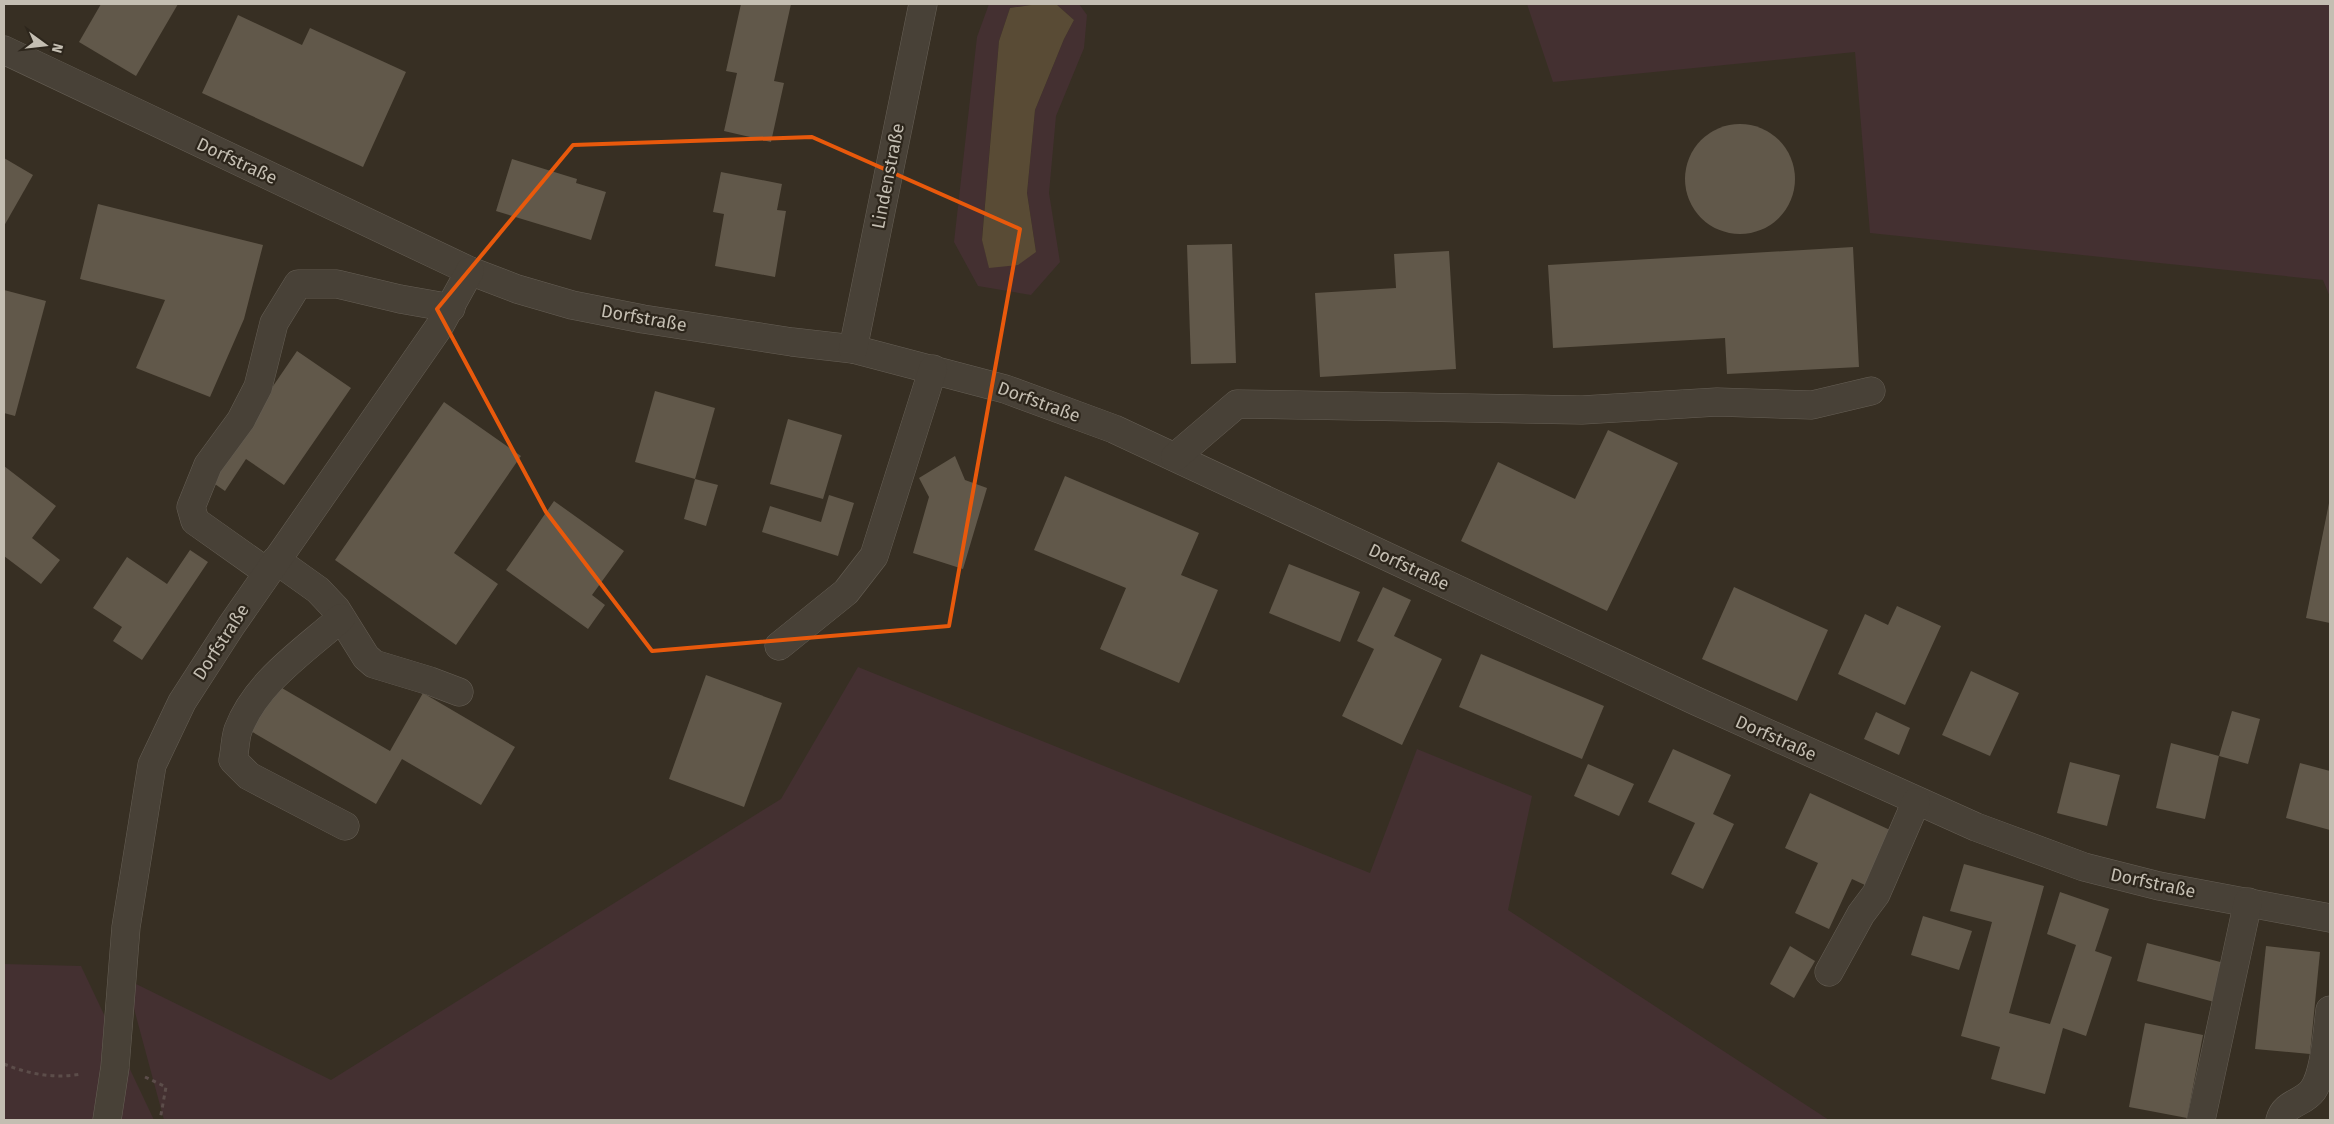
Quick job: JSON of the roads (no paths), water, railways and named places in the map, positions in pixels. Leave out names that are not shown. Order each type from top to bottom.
[{"type":"street","name":"Lindenstraße","points":[[853,349],[923,4]]},
{"type":"street","name":"Dorfstraße","points":[[4,50],[470,271],[517,289],[572,305],[652,320],[792,342],[853,349],[932,368],[1005,389],[1114,429],[1916,802],[2024,846],[2084,867],[2159,886],[2330,918]]},
{"type":"street","name":"Dorfstraße","points":[[106,1120],[115,1067],[126,926],[152,765],[182,702],[271,566],[451,308],[470,271]]},
{"type":"street","points":[[451,308],[400,299],[338,284],[298,284],[274,323],[258,388],[241,420],[208,465],[192,507],[195,521],[271,566],[318,590],[336,609],[366,657],[374,664],[430,680],[458,692]]},
{"type":"street","points":[[779,646],[846,592],[874,556],[932,368]]},
{"type":"street","points":[[1175,457],[1237,404],[1582,410],[1718,402],[1812,405],[1871,391]]},
{"type":"street","points":[[341,618],[267,681],[251,704],[238,731],[233,760],[249,776],[344,826]]},
{"type":"street","points":[[1829,972],[1861,914],[1876,894],[1916,802]]},
{"type":"street","points":[[2201,1120],[2248,902]]},
{"type":"street","points":[[2280,1120],[2282,1113],[2289,1106],[2309,1096],[2319,1079],[2330,1010]]}]
